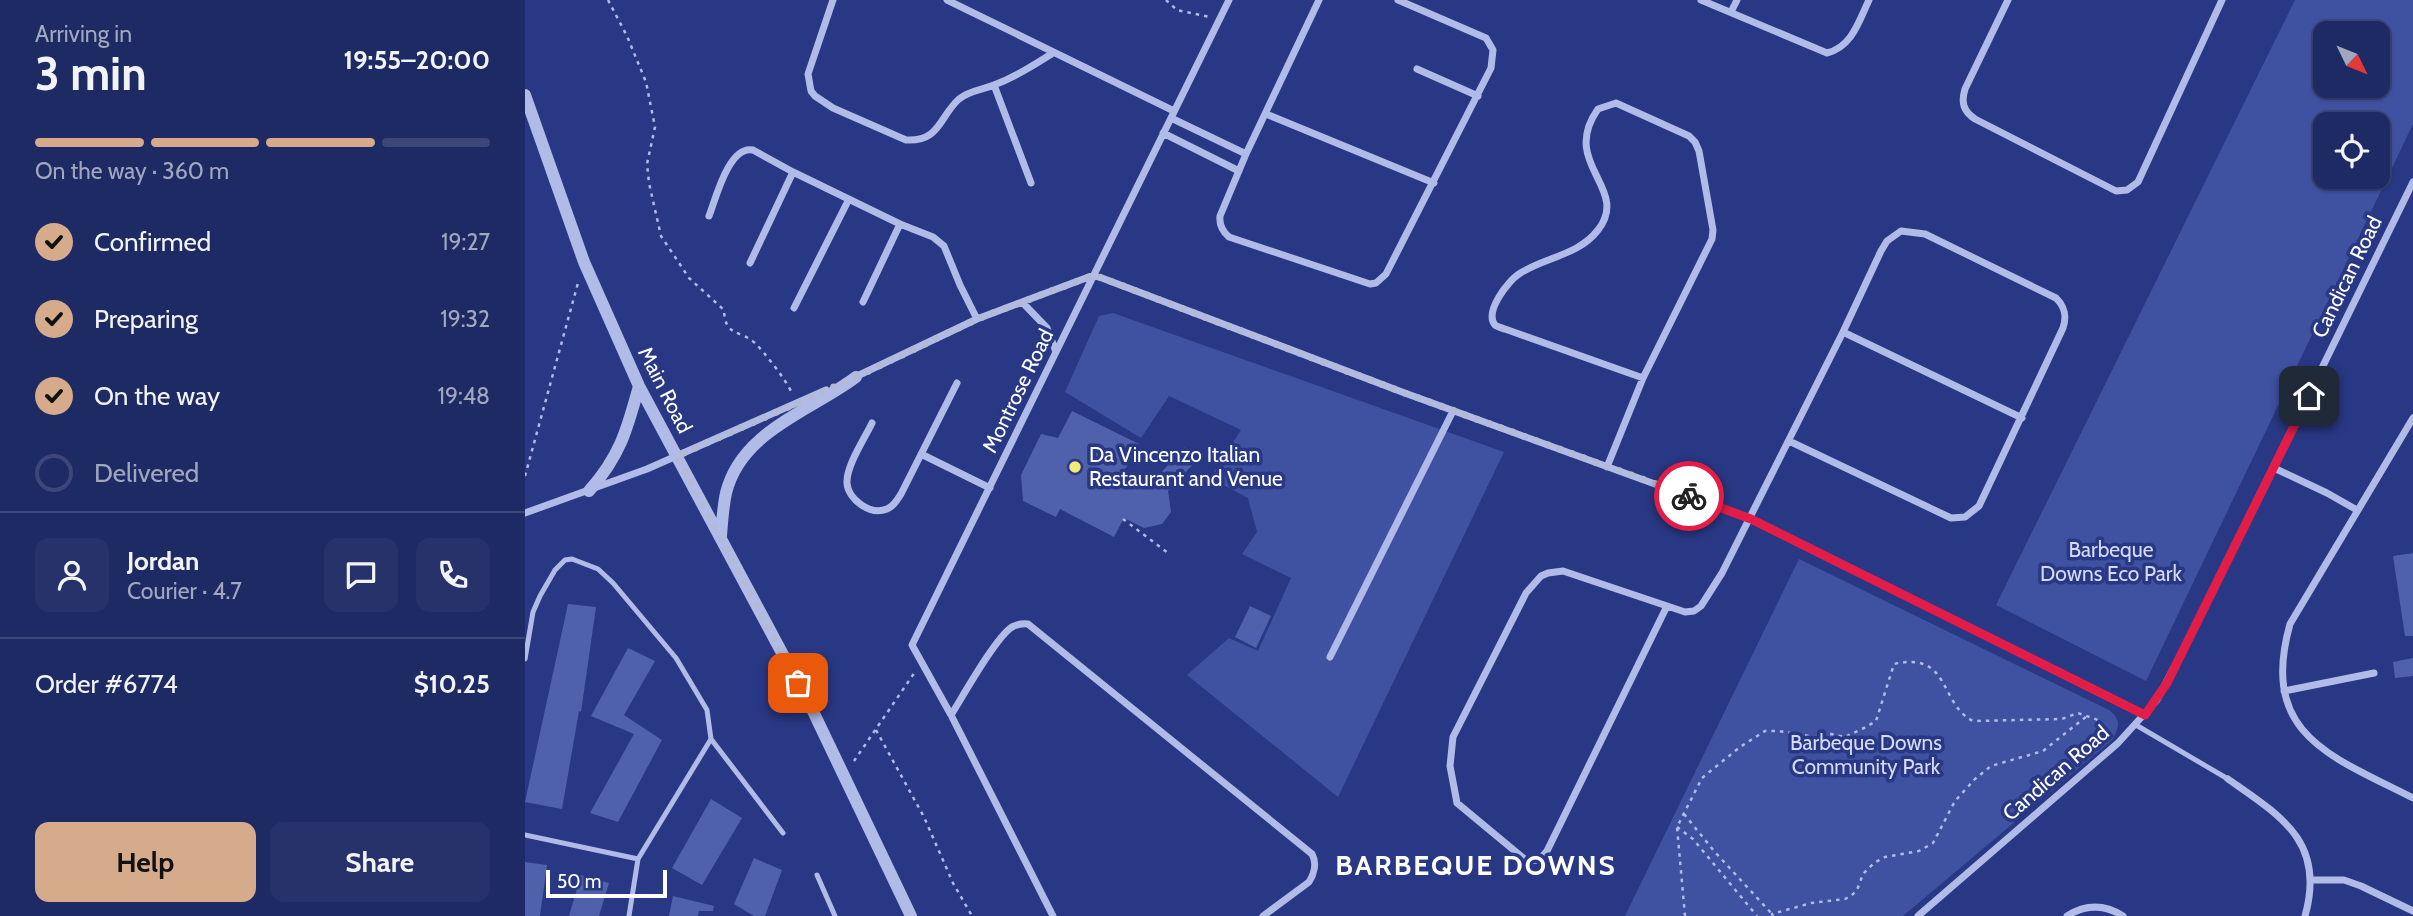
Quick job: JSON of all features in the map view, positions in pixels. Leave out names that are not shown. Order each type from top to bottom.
[{"type":"street","points":[[833,0],[808,74],[811,91],[834,108],[906,140],[917,141],[928,137],[961,98],[971,91],[994,85],[1052,53]]},
{"type":"street","points":[[947,0],[1246,154]]},
{"type":"street","name":"Montrose Road","points":[[921,663],[912,645],[1229,0]]},
{"type":"street","points":[[1319,0],[1246,154],[1219,223],[1225,234],[1370,284],[1376,283],[1386,274],[1494,61],[1493,50],[1486,38],[1398,0]]},
{"type":"street","points":[[1701,0],[1827,53],[1850,39],[1869,0]]},
{"type":"street","points":[[1731,12],[1737,0]]},
{"type":"street","points":[[2008,0],[1965,89],[1962,103],[1965,110],[1975,119],[2116,191],[2121,191],[2138,182],[2222,0]]},
{"type":"street","points":[[1417,69],[1478,96]]},
{"type":"street","points":[[994,85],[1031,183]]},
{"type":"street","name":"Main Road","points":[[525,95],[584,262],[639,386],[721,537],[844,775],[911,916]]},
{"type":"street","points":[[1608,467],[1643,378],[1713,235],[1699,151],[1695,142],[1689,136],[1616,103],[1598,109],[1587,130],[1584,146],[1604,188],[1606,212],[1601,227],[1575,249],[1521,272],[1511,280],[1495,303],[1493,319],[1496,325],[1505,329],[1643,378]]},
{"type":"street","points":[[1266,114],[1434,183]]},
{"type":"street","points":[[1163,133],[1239,171]]},
{"type":"street","points":[[709,216],[730,163],[741,151],[753,150],[900,224],[933,237],[944,246],[977,319]]},
{"type":"street","points":[[750,263],[793,172]]},
{"type":"street","name":"Candican Road","points":[[1919,916],[2101,758],[2145,715],[2167,683],[2413,183]]},
{"type":"street","points":[[794,308],[849,199]]},
{"type":"street","points":[[863,302],[900,224]]},
{"type":"street","points":[[1668,606],[1548,851],[1539,860],[1527,861],[1457,803],[1450,766],[1453,737],[1519,604],[1533,583],[1548,573],[1563,571],[1668,606],[1685,612],[1694,611],[1708,599],[1751,519],[1789,441],[1887,242],[1901,231],[1925,234],[2056,298],[2064,308],[2066,318],[2063,328],[1979,506],[1959,519],[1951,518],[1789,441]]},
{"type":"street","points":[[525,513],[677,456],[856,377],[977,319],[1094,275],[1453,411],[1751,519],[2145,715]]},
{"type":"street","points":[[1023,303],[1048,328],[1056,353]]},
{"type":"street","points":[[1843,332],[2022,418]]},
{"type":"street","points":[[721,537],[726,493],[744,456],[767,432],[834,394],[856,377]]},
{"type":"street","points":[[872,423],[848,473],[847,485],[850,495],[866,508],[880,511],[895,503],[957,383]]},
{"type":"street","points":[[589,491],[605,472],[620,447],[639,386]]},
{"type":"street","points":[[1330,657],[1453,411]]},
{"type":"street","points":[[2413,418],[2290,624],[2281,666],[2284,691],[2294,719],[2306,736],[2334,758],[2413,798]]},
{"type":"street","points":[[921,454],[990,488]]},
{"type":"street","points":[[2274,468],[2357,510]]},
{"type":"street","points":[[951,715],[1003,636],[1015,626],[1028,624],[1312,854],[1313,874],[1309,883],[1263,916]]},
{"type":"street","points":[[921,663],[951,715],[1053,916]]},
{"type":"street","points":[[2284,691],[2374,673]]},
{"type":"street","points":[[2228,779],[2288,824],[2302,843],[2311,880],[2305,916]]},
{"type":"street","points":[[2311,880],[2344,880],[2413,911]]},
{"type":"street","points":[[2067,916],[2078,909],[2094,906],[2123,916]]},
{"type":"lane","points":[[525,659],[534,611],[555,570],[560,564],[572,559],[598,569],[676,658],[707,710],[711,739],[783,834]]},
{"type":"lane","points":[[2136,725],[2228,779]]},
{"type":"lane","points":[[629,916],[638,859],[711,739]]},
{"type":"lane","points":[[525,835],[638,859]]},
{"type":"lane","points":[[817,875],[835,916]]},
{"type":"path","points":[[608,0],[627,36],[646,82],[655,127],[647,164],[661,236],[688,278],[724,310],[724,321],[733,333],[754,342],[769,360],[789,387],[796,404]]},
{"type":"path","points":[[1166,0],[1177,10],[1220,19]]},
{"type":"path","points":[[525,475],[584,262]]},
{"type":"path","points":[[1123,519],[1168,553]]},
{"type":"path","points":[[1685,916],[1677,827],[1702,778],[1740,747],[1765,732],[1779,731],[1815,737],[1831,734],[1845,737],[1876,721],[1894,664],[1907,661],[1926,666],[1938,673],[1961,715],[1973,721],[2062,719],[2078,713],[2098,720]]},
{"type":"path","points":[[844,775],[921,663]]},
{"type":"path","points":[[1684,813],[1714,851],[1772,915],[1811,903],[1846,899],[1857,890],[1863,874],[1874,863],[1885,857],[1919,851],[1933,842],[1955,801],[1991,766],[2043,751],[2087,716]]},
{"type":"path","points":[[876,730],[924,817],[953,883],[972,916]]},
{"type":"path","points":[[1677,827],[1693,839],[1757,916]]},
{"type":"green space","name":"Barbeque Downs Eco Park","points":[[2295,0],[2413,0],[2413,124],[2390,172],[2390,112],[2313,112],[2313,189],[2382,189],[2146,681],[1996,605]]},
{"type":"green space","points":[[1113,313],[1504,452],[1338,797],[1187,675],[1229,638],[1258,651],[1291,578],[1242,554],[1257,532],[1248,498],[1210,478],[1241,430],[1169,396],[1141,438],[1065,392],[1099,316]]},
{"type":"green space","name":"Barbeque Downs Community Park","points":[[1799,559],[2109,710],[2117,720],[2115,735],[1903,916],[1625,916]]},
{"type":"building","name":"Da Vincenzo Italian Restaurant and Venue","points":[[1072,411],[1139,444],[1115,488],[1155,479],[1185,447],[1198,459],[1168,491],[1171,512],[1162,524],[1144,528],[1124,518],[1114,537],[1060,509],[1056,517],[1023,501],[1021,475],[1041,434],[1058,438]]},
{"type":"building","points":[[2413,553],[2413,636],[2405,636],[2393,556]]},
{"type":"building","points":[[568,604],[596,607],[581,712],[579,711],[562,809],[525,802]]},
{"type":"building","points":[[1250,606],[1271,616],[1256,648],[1235,637]]},
{"type":"building","points":[[628,648],[655,661],[624,715],[662,740],[618,822],[590,813],[634,734],[591,716]]},
{"type":"building","points":[[2413,658],[2413,676],[2395,678],[2393,662]]},
{"type":"building","points":[[711,799],[742,818],[702,885],[672,868]]},
{"type":"building","points":[[754,858],[782,870],[765,916],[754,916],[734,904]]},
{"type":"building","points":[[525,862],[547,865],[540,916],[525,916]]},
{"type":"building","points":[[581,875],[609,883],[599,916],[569,916]]},
{"type":"building","points":[[673,896],[714,906],[713,911],[699,911],[698,916],[669,916]]},
{"type":"way so far","points":[[798,683],[677,456],[856,377],[977,319],[1094,275],[1402,392],[1689,496]]},
{"type":"place","name":"Da Vincenzo Italian Restaurant and Venue","points":[[1075,467]]},
{"type":"district","name":"BARBEQUE DOWNS","points":[[1476,865]]},
{"type":"route","points":[[1689,496],[1751,519],[2145,715],[2167,683],[2309,396]]}]
